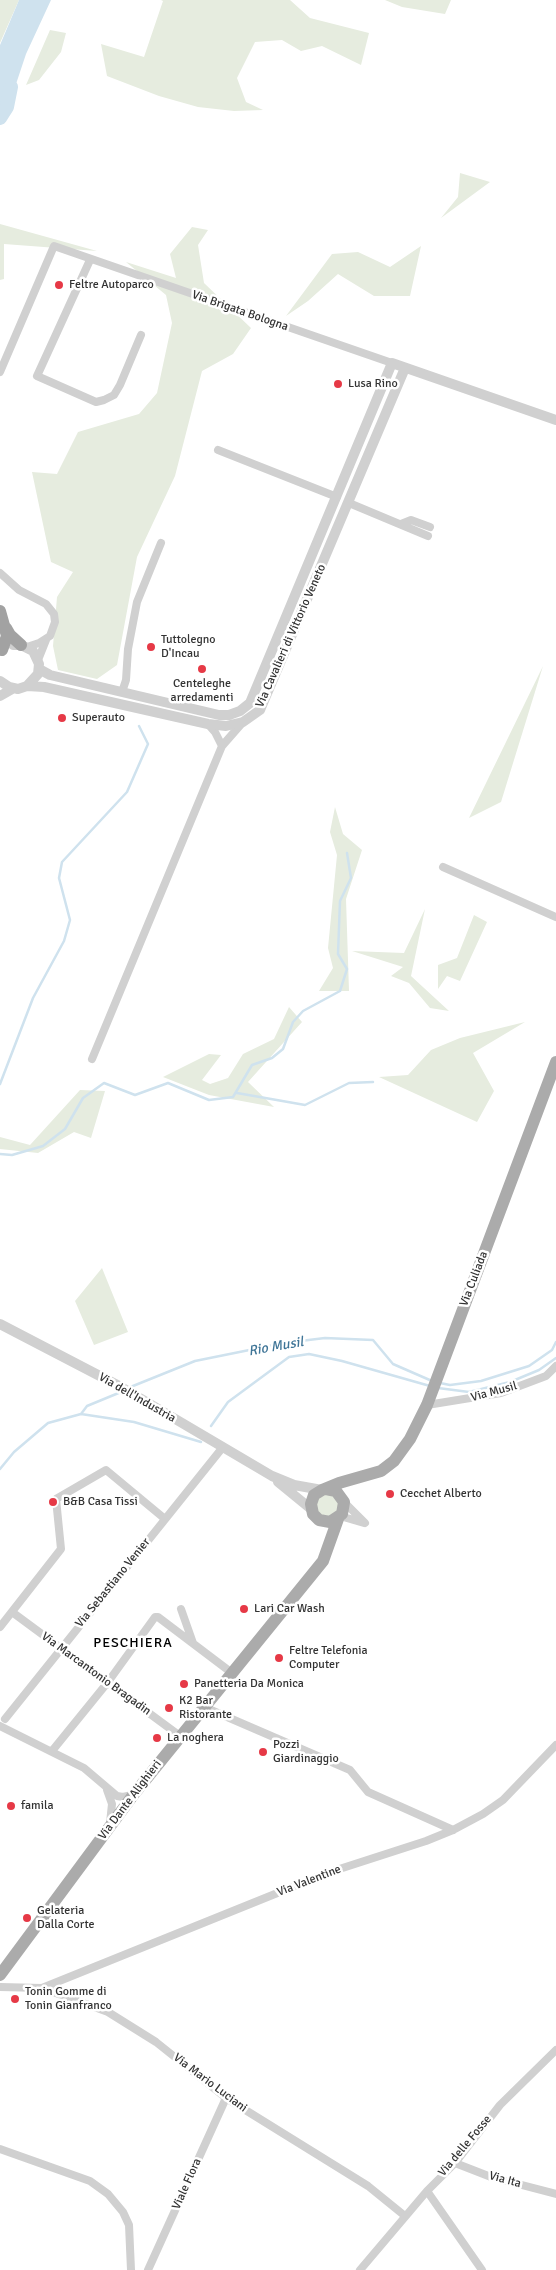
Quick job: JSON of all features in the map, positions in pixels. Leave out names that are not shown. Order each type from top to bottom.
[{"type":"highway","points":[[0,611],[10,636],[24,646]]},
{"type":"highway","points":[[1,652],[6,636],[5,626]]},
{"type":"main road","name":"Via Culiada","points":[[324,1489],[347,1480],[368,1476],[381,1471],[401,1453],[410,1439],[428,1401],[556,1062]]},
{"type":"main road","name":"Via Culiada","points":[[343,1500],[354,1485],[368,1476]]},
{"type":"main road","points":[[313,1513],[326,1522],[339,1518],[343,1511],[343,1500],[336,1491],[324,1489],[314,1496],[313,1513],[321,1534],[323,1561]]},
{"type":"main road","name":"Via Dante Alighieri","points":[[0,1974],[134,1794],[323,1561],[339,1518]]},
{"type":"street","name":"Via Brigata Bologna","points":[[0,372],[54,246],[556,420]]},
{"type":"street","points":[[90,260],[37,376],[96,402],[104,400],[114,395],[120,385],[141,335]]},
{"type":"street","name":"Via Cavalieri di Vittorio Veneto","points":[[38,664],[50,675],[219,715],[229,715],[246,707],[250,703],[392,363]]},
{"type":"street","name":"Via Cavalieri di Vittorio Veneto","points":[[243,722],[260,710],[405,368]]},
{"type":"street","points":[[218,450],[337,497]]},
{"type":"street","points":[[348,503],[428,536]]},
{"type":"street","points":[[401,524],[411,520],[430,527]]},
{"type":"street","points":[[122,692],[126,680],[128,649],[137,602],[162,543]]},
{"type":"street","points":[[0,573],[19,590],[51,608],[55,622],[50,636],[46,640],[35,679],[27,686]]},
{"type":"street","points":[[1,652],[11,645],[24,646],[46,640]]},
{"type":"street","points":[[24,646],[38,664]]},
{"type":"street","points":[[0,680],[14,688]]},
{"type":"street","points":[[0,696],[14,688],[27,686],[61,690],[208,724],[226,726],[243,722]]},
{"type":"street","points":[[92,1059],[222,746],[243,722]]},
{"type":"street","points":[[208,724],[215,732],[222,746]]},
{"type":"street","points":[[443,867],[556,917]]},
{"type":"street","name":"Via dell'Industria","points":[[0,1324],[136,1396],[272,1476],[294,1485],[324,1489]]},
{"type":"street","name":"Via Musil","points":[[428,1401],[501,1393],[546,1376],[556,1366]]},
{"type":"street","name":"Via Sebastiano Venier","points":[[2,1722],[223,1447]]},
{"type":"street","points":[[0,1627],[60,1549],[56,1499],[106,1470],[166,1519]]},
{"type":"street","name":"Via dell'Industria","points":[[272,1476],[313,1513]]},
{"type":"street","points":[[339,1518],[366,1524],[343,1500]]},
{"type":"street","points":[[180,1609],[193,1643]]},
{"type":"street","name":"Via Marcantonio Bragadin","points":[[12,1612],[180,1736]]},
{"type":"street","points":[[52,1751],[108,1682],[155,1617],[158,1617],[232,1673]]},
{"type":"street","points":[[204,1707],[350,1770],[368,1792],[453,1830]]},
{"type":"street","points":[[2,1722],[84,1768],[114,1794],[124,1797],[134,1794]]},
{"type":"street","name":"Via Valentine","points":[[42,1988],[327,1873],[426,1841],[453,1830],[483,1814],[503,1800],[556,1745]]},
{"type":"street","points":[[105,1786],[112,1804],[112,1823]]},
{"type":"street","points":[[112,1823],[118,1808],[114,1794]]},
{"type":"street","name":"Via Mario Luciani","points":[[0,1987],[42,1988],[108,2012],[156,2042],[226,2098],[368,2186],[405,2216]]},
{"type":"street","name":"Via delle Fosse","points":[[360,2270],[427,2191],[455,2163],[500,2104],[556,2050]]},
{"type":"street","name":"Viale Flora","points":[[148,2270],[226,2098]]},
{"type":"street","points":[[0,2149],[90,2181],[108,2194],[123,2212],[128,2225],[131,2270]]},
{"type":"street","name":"Via Ita","points":[[455,2163],[490,2177],[556,2194]]},
{"type":"street","points":[[427,2191],[482,2270]]},
{"type":"shaded area","points":[[0,0],[19,0],[0,43]]},
{"type":"shaded area","points":[[161,0],[290,0],[310,18],[369,33],[361,65],[322,46],[301,51],[282,40],[255,42],[237,78],[246,102],[263,110],[234,111],[198,107],[159,96],[107,76],[101,44],[144,57],[163,1]]},
{"type":"shaded area","points":[[385,0],[451,0],[445,14],[402,7]]},
{"type":"shaded area","points":[[50,30],[66,33],[61,52],[39,80],[26,85]]},
{"type":"shaded area","points":[[460,173],[490,182],[441,218],[458,197]]},
{"type":"shaded area","points":[[0,224],[97,251],[4,244],[4,279],[0,280]]},
{"type":"shaded area","points":[[192,227],[208,230],[198,245],[204,283],[251,328],[233,354],[202,371],[175,476],[137,557],[117,665],[97,679],[58,670],[53,646],[57,597],[73,572],[51,562],[32,472],[57,474],[78,432],[139,414],[157,393],[172,323],[166,295],[126,262],[176,278],[170,254]]},
{"type":"shaded area","points":[[421,246],[410,296],[374,296],[338,274],[308,301],[286,316],[332,254],[358,252],[390,267]]},
{"type":"shaded area","points":[[543,666],[501,802],[469,818]]},
{"type":"shaded area","points":[[335,807],[343,834],[362,850],[346,899],[349,991],[319,991],[333,968],[328,948],[337,855],[330,832]]},
{"type":"shaded area","points":[[425,909],[411,976],[449,1011],[430,1008],[409,983],[391,976],[403,967],[352,951],[404,953]]},
{"type":"shaded area","points":[[474,915],[487,922],[460,981],[447,976],[438,989],[438,965],[457,958]]},
{"type":"shaded area","points":[[289,1007],[302,1022],[248,1082],[274,1107],[209,1095],[163,1077],[209,1054],[221,1055],[202,1080],[210,1084],[228,1078],[243,1054],[274,1039]]},
{"type":"shaded area","points":[[525,1022],[473,1053],[494,1091],[477,1122],[379,1077],[408,1075],[431,1050],[460,1038]]},
{"type":"shaded area","points":[[80,1090],[105,1091],[91,1138],[74,1132],[38,1153],[0,1149],[0,1137],[30,1145]]},
{"type":"shaded area","points":[[102,1268],[128,1332],[94,1345],[75,1301]]},
{"type":"shaded area","points":[[335,1491],[342,1511],[320,1519],[313,1498]]},
{"type":"water","points":[[19,0],[51,0],[26,54],[13,93],[0,120],[0,45]]},
{"type":"waterway","points":[[0,118],[7,107],[11,87]]},
{"type":"waterway","points":[[0,1084],[33,998],[64,941],[70,920],[59,878],[62,862],[127,792],[148,744],[139,726]]},
{"type":"waterway","points":[[0,1154],[12,1155],[43,1146],[65,1129],[83,1098],[104,1083],[135,1095],[168,1083],[209,1100],[233,1097],[252,1065],[272,1058],[283,1049],[293,1022],[303,1011],[340,991],[347,969],[338,954],[340,901],[351,878],[347,853]]},
{"type":"waterway","points":[[237,1093],[305,1105],[349,1083],[373,1082]]},
{"type":"waterway","name":"Rio Musil","points":[[128,1388],[195,1361],[284,1343],[325,1338],[373,1340],[393,1364],[432,1381]]},
{"type":"waterway","name":"Rio Musil","points":[[440,1383],[450,1385],[481,1381],[529,1366],[552,1350],[556,1342]]},
{"type":"waterway","points":[[211,1426],[228,1402],[289,1357],[309,1354],[342,1361],[430,1386]]},
{"type":"waterway","points":[[438,1388],[469,1392],[510,1382],[539,1370],[556,1358]]},
{"type":"waterway","name":"Rio Musil","points":[[0,1469],[14,1452],[48,1423],[81,1414],[87,1406],[121,1392]]},
{"type":"waterway","points":[[81,1414],[134,1422],[201,1442]]},
{"type":"place","name":"Feltre Autoparco","points":[[59,285]]},
{"type":"place","name":"Lusa Rino","points":[[338,384]]},
{"type":"place","name":"Tuttolegno D'Incau","points":[[151,647]]},
{"type":"place","name":"Centeleghe arredamenti","points":[[202,669]]},
{"type":"place","name":"Superauto","points":[[62,718]]},
{"type":"place","name":"Cecchet Alberto","points":[[390,1494]]},
{"type":"place","name":"B&B Casa Tissi","points":[[53,1502]]},
{"type":"place","name":"Lari Car Wash","points":[[244,1609]]},
{"type":"place","name":"Feltre Telefonia Computer","points":[[279,1658]]},
{"type":"place","name":"Panetteria Da Monica","points":[[184,1684]]},
{"type":"place","name":"K2 Bar Ristorante","points":[[169,1708]]},
{"type":"place","name":"La noghera","points":[[157,1738]]},
{"type":"place","name":"Pozzi Giardinaggio","points":[[263,1752]]},
{"type":"place","name":"famila","points":[[11,1806]]},
{"type":"place","name":"Gelateria Dalla Corte","points":[[27,1918]]},
{"type":"place","name":"Tonin Gomme di Tonin Gianfranco","points":[[15,1999]]},
{"type":"district","name":"PESCHIERA","points":[[133,1643]]}]
